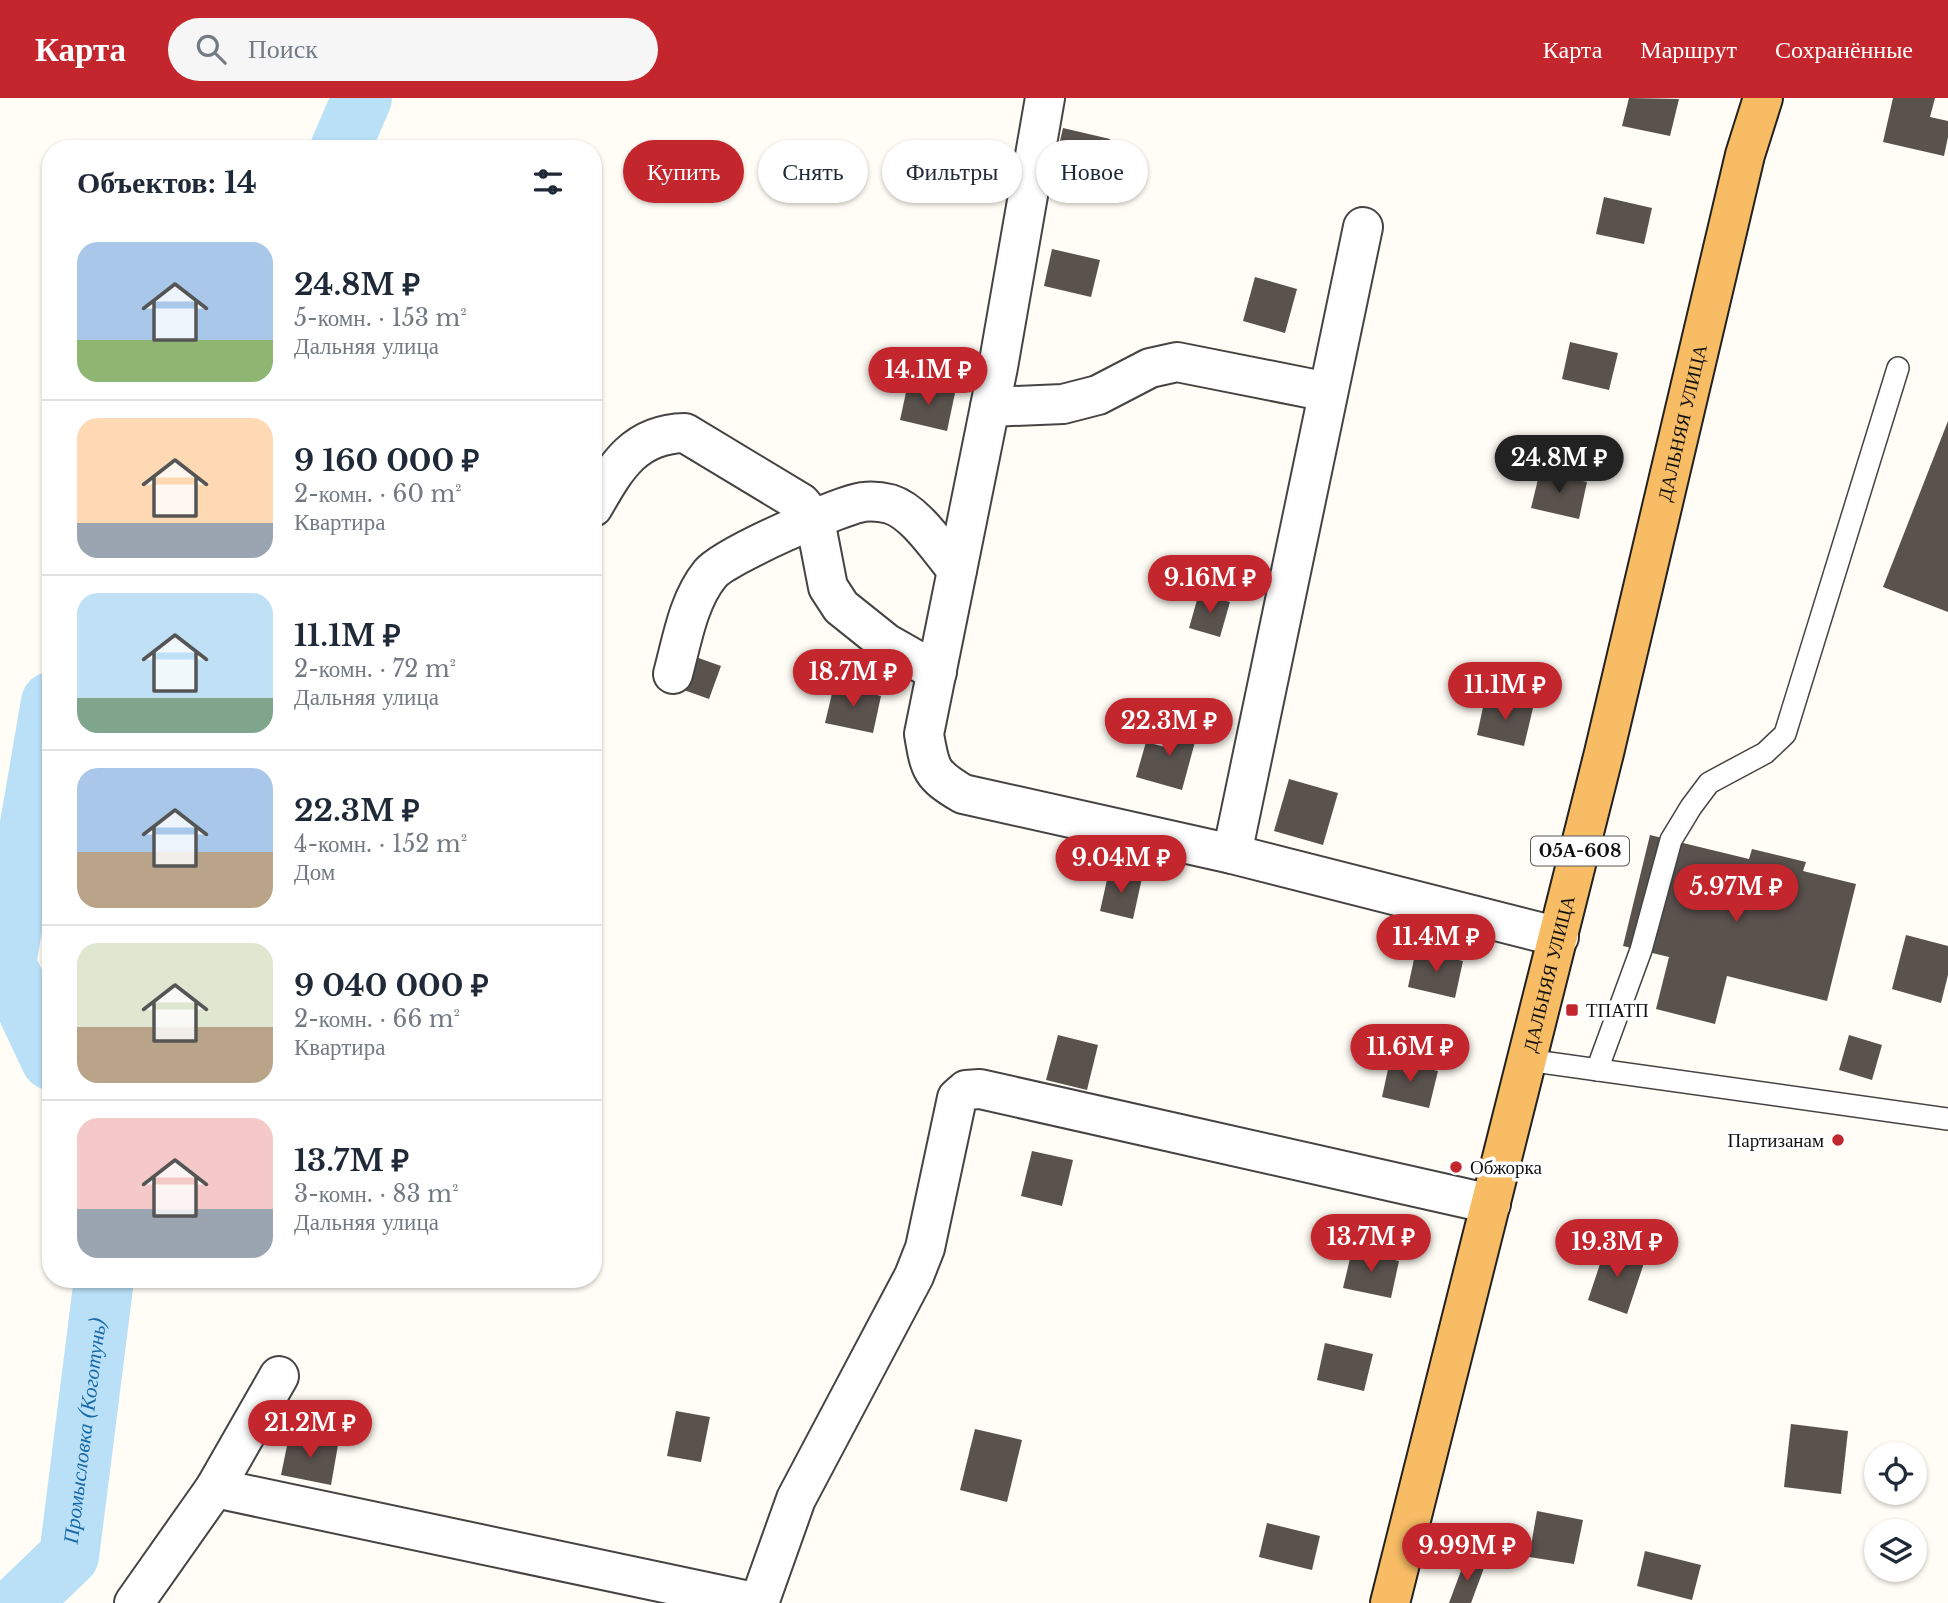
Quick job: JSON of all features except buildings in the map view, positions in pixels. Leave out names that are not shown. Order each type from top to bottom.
[{"type":"highway","name":"ДАЛЬНЯЯ УЛИЦА","points":[[1390,1603],[1559,937],[1745,155],[1763,98]]},
{"type":"street","points":[[1045,98],[990,407],[924,734],[929,765],[945,783],[963,794],[1232,854],[1559,937]]},
{"type":"street","points":[[1232,854],[1363,227]]},
{"type":"street","points":[[990,407],[1063,404],[1098,395],[1150,368],[1177,362],[1328,392]]},
{"type":"street","points":[[602,492],[628,454],[641,444],[665,433],[685,432],[801,503],[815,520],[828,587],[841,607],[886,643],[937,673]]},
{"type":"street","points":[[673,674],[689,617],[711,573],[743,551],[832,510],[865,502],[889,504],[908,513],[957,570]]},
{"type":"street","points":[[215,1488],[759,1603],[796,1499],[914,1276],[925,1248],[957,1098],[966,1090],[980,1089],[1491,1204]]},
{"type":"street","points":[[134,1603],[215,1488],[279,1376]]},
{"type":"lane","points":[[1597,1070],[1641,950],[1671,840],[1709,783],[1765,753],[1785,734],[1898,368]]},
{"type":"lane","points":[[1527,1060],[1948,1118]]},
{"type":"waterway","name":"Промысловка (Коготунь)","points":[[344,140],[362,98]]},
{"type":"waterway","name":"Промысловка (Коготунь)","points":[[42,754],[6,964],[42,1041]]},
{"type":"waterway","name":"Промысловка (Коготунь)","points":[[20,1603],[69,1556],[103,1288]]},
{"type":"place","name":"ТПАТП","points":[[1572,1010]]},
{"type":"place","name":"Партизанам","points":[[1838,1140]]},
{"type":"place","name":"Обжорка","points":[[1456,1167]]}]
